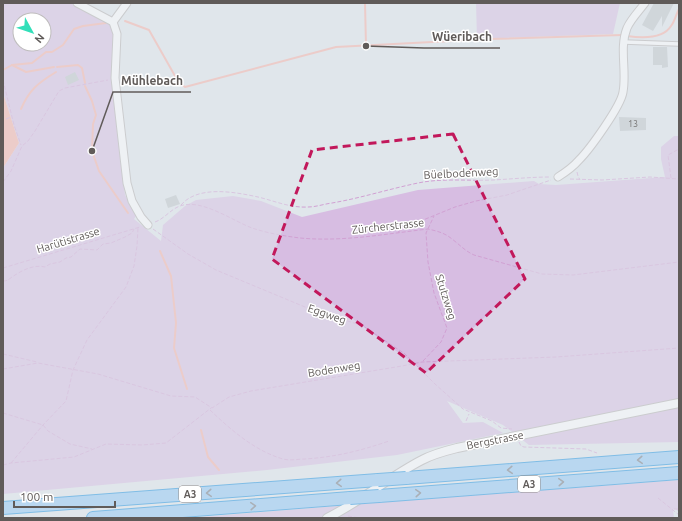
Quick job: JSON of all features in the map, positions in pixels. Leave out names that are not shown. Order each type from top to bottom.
[{"type":"highway","name":"A3","points":[[3,508],[679,457]]},
{"type":"highway","name":"A3","points":[[93,518],[679,473]]},
{"type":"street","points":[[77,3],[113,22],[117,34],[115,78],[129,193],[137,211],[148,225]]},
{"type":"street","points":[[113,22],[127,3]]},
{"type":"street","points":[[558,177],[573,166],[585,154],[621,99],[624,82],[624,42],[628,27],[644,3]]},
{"type":"street","name":"Bergstrasse","points":[[327,518],[338,513],[406,469],[439,453],[516,432],[679,403]]},
{"type":"lane","points":[[624,42],[679,44]]},
{"type":"path","points":[[3,182],[11,171],[22,146],[28,141],[35,131],[59,91],[65,88],[115,78]]},
{"type":"path","points":[[3,80],[12,116],[22,146]]},
{"type":"path","points":[[6,119],[12,116]]},
{"type":"path","points":[[671,179],[668,155],[679,149]]},
{"type":"path","name":"Büelbodenweg","points":[[180,206],[185,200],[207,192],[239,193],[260,197],[290,206],[308,207],[364,197],[418,183],[435,181],[494,180],[526,177],[558,177],[580,180],[650,177],[679,179]]},
{"type":"path","points":[[397,232],[462,205],[507,195],[558,177]]},
{"type":"path","points":[[148,225],[158,221],[180,206]]},
{"type":"path","name":"Zürcherstrasse","points":[[180,206],[204,206],[252,228],[280,235],[301,238],[364,238],[397,232],[428,229],[445,234],[467,252],[542,274],[573,275],[679,262]]},
{"type":"path","points":[[428,229],[434,216]]},
{"type":"path","name":"Harütistrasse","points":[[3,268],[138,227],[134,266],[126,287],[87,340],[74,370]]},
{"type":"path","points":[[3,281],[7,281],[23,270],[39,265],[45,267],[50,264],[60,262],[71,257],[80,249],[97,250],[103,244],[111,243],[125,237],[132,233],[134,229]]},
{"type":"path","name":"Stutzweg","points":[[422,362],[441,342],[447,328],[434,293],[428,262],[426,234],[428,229]]},
{"type":"path","name":"Eggweg","points":[[158,232],[188,254],[216,270],[305,307],[363,326],[405,354],[454,403],[470,413],[492,422],[501,428],[516,432]]},
{"type":"path","name":"Bodenweg","points":[[11,463],[74,457],[106,444],[142,445],[166,443],[212,408],[230,397],[251,391],[422,362],[556,357],[679,348]]},
{"type":"path","points":[[3,354],[98,374],[171,396],[195,397],[212,408]]},
{"type":"path","points":[[3,369],[38,362]]},
{"type":"path","points":[[3,466],[11,463],[43,425],[66,401],[74,370]]},
{"type":"path","points":[[209,410],[230,429],[254,446],[285,460],[329,458],[363,450],[389,441]]},
{"type":"path","points":[[3,413],[43,425],[48,431],[70,444],[92,449]]},
{"type":"path","points":[[466,421],[470,413]]},
{"type":"path","points":[[516,432],[519,444],[524,446],[586,449],[598,453]]},
{"type":"path","points":[[658,498],[679,515]]},
{"type":"path","points":[[673,510],[679,509]]},
{"type":"path","points":[[338,513],[350,517],[360,518]]},
{"type":"highlighted area","points":[[453,134],[525,279],[426,373],[272,259],[312,150]]},
{"type":"shaded area","points":[[3,3],[70,3],[104,19],[111,25],[115,40],[112,81],[125,195],[136,216],[134,219],[161,241],[163,225],[185,206],[196,200],[233,196],[261,201],[302,217],[418,190],[534,181],[539,184],[556,185],[665,177],[661,159],[661,147],[674,136],[679,136],[679,442],[529,445],[503,425],[447,401],[463,423],[483,422],[503,433],[397,455],[267,470],[3,494],[3,168],[19,143],[3,93]]},
{"type":"shaded area","points":[[476,3],[620,3],[613,34],[477,39]]},
{"type":"shaded area","points":[[3,93],[19,143],[3,168]]},
{"type":"shaded area","points":[[679,480],[679,512],[675,509],[673,510],[674,518],[188,518],[411,500]]},
{"type":"building","points":[[654,3],[674,3],[662,27],[662,16],[653,31],[642,25]]},
{"type":"building","points":[[653,47],[667,47],[668,67],[662,68],[662,65],[653,65]]},
{"type":"building","points":[[75,72],[79,80],[68,85],[65,77]]},
{"type":"building","points":[[619,117],[646,118],[646,130],[620,131]]},
{"type":"building","points":[[176,195],[180,204],[168,208],[165,199]]},
{"type":"waterway","points":[[365,3],[366,46]]},
{"type":"waterway","points":[[627,36],[651,37],[663,33],[672,24],[679,9]]},
{"type":"waterway","points":[[125,21],[149,30],[179,83],[185,87],[336,47],[490,39],[622,35]]},
{"type":"waterway","points":[[12,65],[32,63],[46,52],[52,52],[63,45],[74,29],[83,26],[106,23]]},
{"type":"waterway","points":[[3,70],[12,65],[26,72],[54,67]]},
{"type":"waterway","points":[[57,67],[78,65],[82,68],[85,83]]},
{"type":"waterway","points":[[21,109],[31,92],[44,80],[56,72]]},
{"type":"waterway","points":[[85,86],[92,101],[96,115],[93,124],[92,151],[99,171],[128,213]]},
{"type":"waterway","points":[[160,251],[171,276],[176,323],[174,348],[187,389]]},
{"type":"waterway","points":[[201,430],[208,457],[219,470]]},
{"type":"place","name":"Wüeribach","points":[[366,46]]},
{"type":"place","name":"Mühlebach","points":[[92,151]]}]
